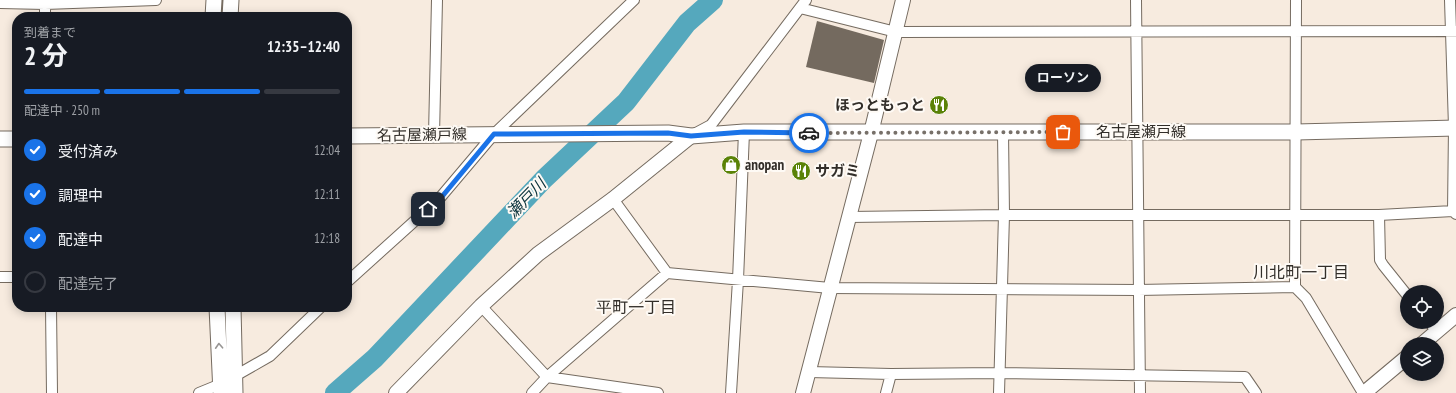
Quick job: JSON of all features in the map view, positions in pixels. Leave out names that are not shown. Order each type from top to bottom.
[{"type":"main road","points":[[213,12],[214,0]]},
{"type":"main road","points":[[230,12],[231,0]]},
{"type":"main road","name":"名古屋瀬戸線","points":[[352,136],[668,133],[691,136],[744,132],[1296,132],[1455,128]]},
{"type":"main road","points":[[0,139],[12,138]]},
{"type":"main road","points":[[217,312],[221,389]]},
{"type":"main road","points":[[233,312],[235,393]]},
{"type":"street","points":[[0,3],[156,0]]},
{"type":"street","points":[[434,135],[437,0]]},
{"type":"street","points":[[352,273],[440,199],[494,134],[634,0]]},
{"type":"street","points":[[803,393],[904,0]]},
{"type":"street","points":[[1136,0],[1140,393]]},
{"type":"street","points":[[1296,0],[1295,287],[1306,298],[1364,393],[1400,363]]},
{"type":"street","points":[[849,217],[1004,215],[1379,215],[1455,212],[1453,32],[1450,0]]},
{"type":"street","points":[[396,393],[481,306],[538,254],[613,199],[691,136],[712,125],[803,4],[896,32],[1453,32]]},
{"type":"street","points":[[731,393],[738,280],[744,132]]},
{"type":"street","points":[[999,393],[1004,215],[1003,132]]},
{"type":"street","points":[[613,199],[667,273]]},
{"type":"street","points":[[1379,215],[1380,260],[1400,286]]},
{"type":"street","points":[[532,393],[547,377],[667,273],[830,288],[1138,290],[1295,287]]},
{"type":"street","points":[[0,277],[12,277]]},
{"type":"street","points":[[481,306],[547,377],[658,393]]},
{"type":"street","points":[[51,312],[52,393]]},
{"type":"street","points":[[234,376],[270,356],[316,312]]},
{"type":"street","points":[[1444,321],[1456,315]]},
{"type":"street","points":[[809,372],[1245,377],[1256,393]]},
{"type":"street","points":[[886,393],[891,374]]},
{"type":"street","points":[[199,393],[221,389]]},
{"type":"building","points":[[817,21],[884,40],[874,83],[806,67]]},
{"type":"waterway","name":"瀬戸川","points":[[335,393],[375,358],[544,179],[626,102],[687,23],[713,0]]},
{"type":"way so far","points":[[809,133],[1063,132]]},
{"type":"place","name":"ほっともっと","points":[[939,105]]},
{"type":"place","name":"ローソン","points":[[1063,132]]},
{"type":"place","name":"anopan","points":[[731,165]]},
{"type":"place","name":"サガミ","points":[[801,171]]},
{"type":"district","name":"川北町一丁目","points":[[1301,272]]},
{"type":"district","name":"平町一丁目","points":[[636,307]]},
{"type":"route","points":[[428,209],[440,199],[494,134],[668,133],[691,136],[744,132],[809,133]]}]
